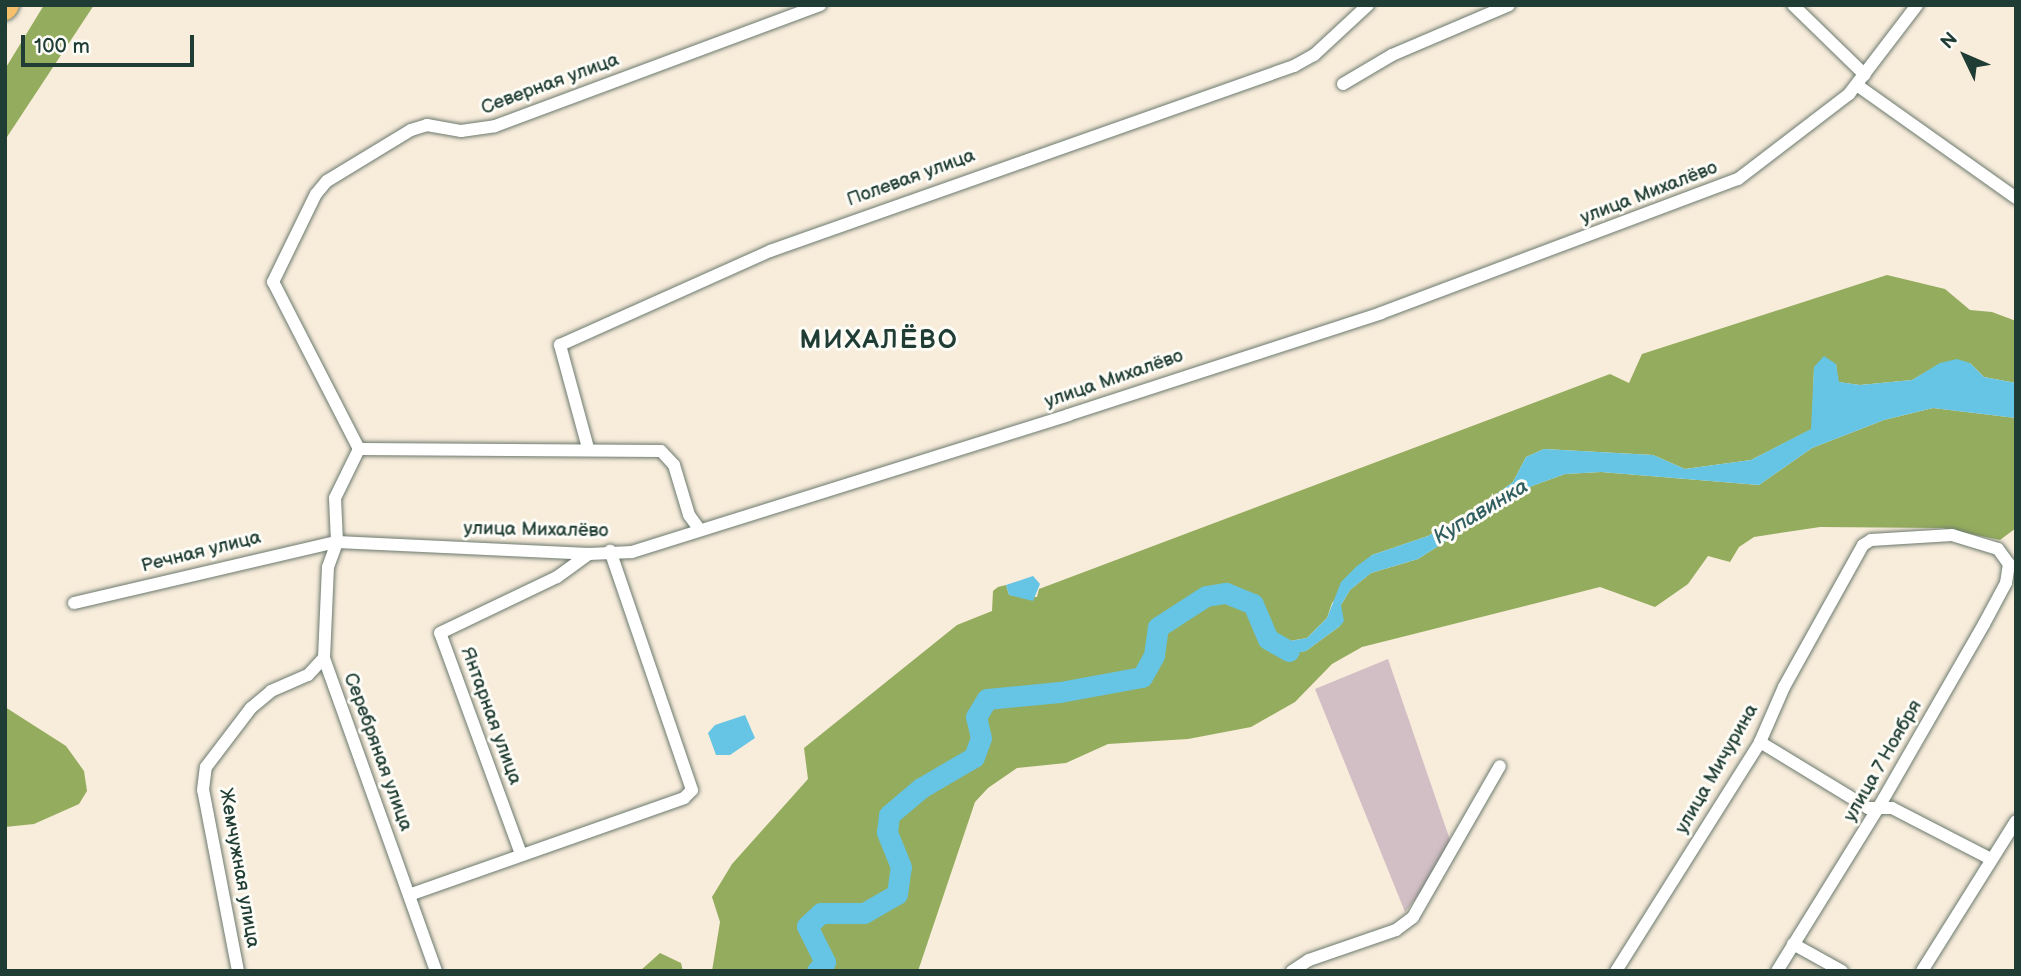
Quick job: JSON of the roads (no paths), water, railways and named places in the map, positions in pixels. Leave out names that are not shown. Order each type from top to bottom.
[{"type":"street","name":"Северная улица","points":[[359,449],[356,435],[273,282],[316,194],[327,181],[411,130],[427,125],[461,131],[495,126],[820,5]]},
{"type":"street","name":"Полевая улица","points":[[588,448],[560,345],[770,251],[1294,66],[1314,55],[1368,5]]},
{"type":"street","points":[[1343,84],[1392,55],[1509,5]]},
{"type":"street","points":[[1793,5],[1861,80],[2016,198]]},
{"type":"street","name":"улица Михалёво","points":[[337,542],[589,554],[632,552],[1381,313],[1695,198],[1751,173],[1861,80],[1917,5]]},
{"type":"street","points":[[359,449],[588,448],[661,451],[674,465],[689,515],[699,529]]},
{"type":"street","name":"Серебряная улица","points":[[359,449],[335,498],[337,542],[328,567],[324,658],[436,971]]},
{"type":"street","name":"улица Мичурина","points":[[1616,971],[1760,742],[1784,687],[1863,545],[1871,540],[1952,535],[1998,549],[2009,564]]},
{"type":"street","name":"Речная улица","points":[[74,603],[337,542]]},
{"type":"street","points":[[409,895],[684,797],[692,790],[610,551]]},
{"type":"street","name":"Янтарная улица","points":[[521,853],[440,634],[557,577],[589,554]]},
{"type":"street","name":"улица 7 Ноября","points":[[1777,971],[1880,805],[1984,624],[2006,583],[2009,564]]},
{"type":"street","name":"Жемчужная улица","points":[[238,971],[203,790],[206,767],[251,708],[271,691],[308,674],[324,658]]},
{"type":"street","points":[[1760,742],[1868,808],[1880,805],[1992,859]]},
{"type":"street","points":[[1292,971],[1309,960],[1396,930],[1413,917],[1500,766]]},
{"type":"street","points":[[1922,971],[2016,821]]},
{"type":"street","points":[[1793,944],[1842,971]]},
{"type":"water","points":[[1824,356],[1836,364],[1839,382],[1860,385],[1912,380],[1940,363],[1957,359],[1970,363],[1984,377],[2016,383],[2016,418],[1933,408],[1884,420],[1812,448],[1759,485],[1601,472],[1565,474],[1532,486],[1418,559],[1371,573],[1350,590],[1341,605],[1344,621],[1340,626],[1306,651],[1282,656],[1264,647],[1266,635],[1290,641],[1307,638],[1327,618],[1341,582],[1357,566],[1372,555],[1428,536],[1474,510],[1513,482],[1526,457],[1544,449],[1653,455],[1685,469],[1751,460],[1811,429],[1814,367]]},
{"type":"water","points":[[1033,576],[1040,584],[1033,601],[1009,595],[1006,585]]},
{"type":"water","points":[[745,715],[755,738],[730,755],[716,755],[708,733],[715,725]]},
{"type":"waterway","name":"Купавинка","points":[[817,971],[825,962],[807,926],[821,913],[864,913],[897,894],[901,867],[887,832],[889,815],[921,788],[974,757],[981,738],[976,717],[987,699],[1060,692],[1142,677],[1154,655],[1158,627],[1206,596],[1226,593],[1253,604],[1268,639],[1289,651]]},
{"type":"district","name":"МИХАЛЁВО","points":[[879,341]]}]
